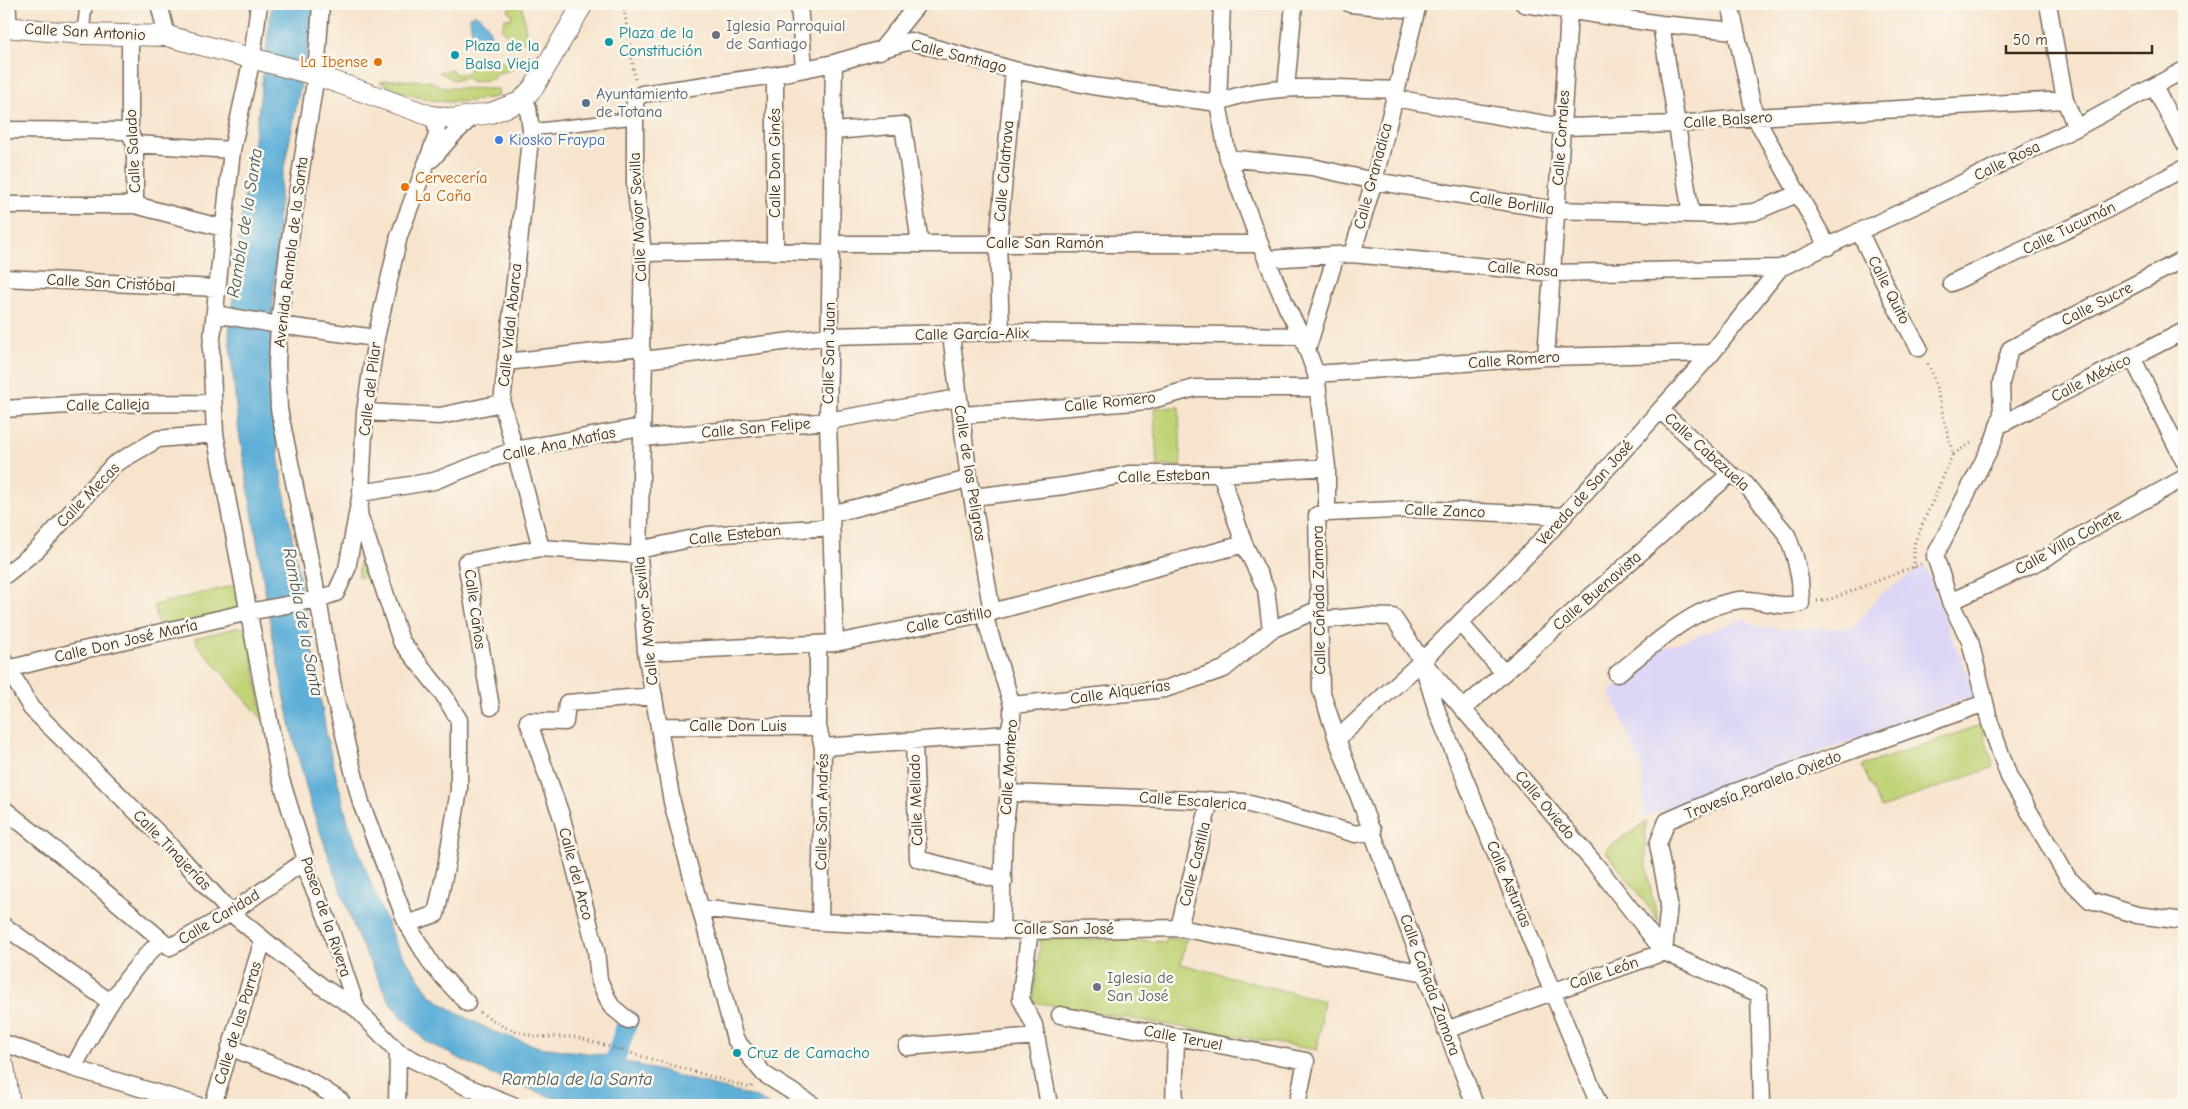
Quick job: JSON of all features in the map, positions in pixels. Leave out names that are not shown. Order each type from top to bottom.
[{"type":"street","points":[[7,27],[10,4]]},
{"type":"street","points":[[84,34],[86,4]]},
{"type":"street","points":[[159,4],[167,36]]},
{"type":"street","points":[[249,612],[215,434],[211,348],[232,150],[252,58],[259,4]]},
{"type":"street","name":"Avenida Rambla de la Santa","points":[[321,4],[316,75],[279,325],[277,362],[279,409],[318,599],[334,698],[361,803],[408,924],[432,965],[467,1003]]},
{"type":"street","points":[[524,98],[534,87],[583,4]]},
{"type":"street","points":[[800,4],[804,69]]},
{"type":"street","points":[[880,51],[918,4]]},
{"type":"street","name":"Calle Cañada Zamora","points":[[1222,4],[1218,103],[1228,158],[1260,244],[1288,310],[1305,343],[1317,381],[1327,467],[1327,513],[1317,515],[1321,690],[1337,739],[1426,973],[1471,1104]]},
{"type":"street","points":[[1286,88],[1294,4]]},
{"type":"street","points":[[1350,4],[1416,7]]},
{"type":"street","points":[[1524,4],[1661,24],[1735,31]]},
{"type":"street","points":[[1730,4],[1755,117],[1796,194],[1828,247]]},
{"type":"street","points":[[2048,4],[2065,100],[2076,128]]},
{"type":"street","name":"Calle Granadica","points":[[1305,343],[1374,181],[1416,7]]},
{"type":"street","name":"Calle Corrales","points":[[1546,357],[1555,210],[1563,127],[1569,10]]},
{"type":"street","points":[[1661,24],[1691,214]]},
{"type":"street","name":"Calle San Antonio","points":[[7,27],[84,34],[167,36],[316,75],[431,116],[453,119],[473,116],[505,108],[524,98]]},
{"type":"street","name":"Calle Salado","points":[[130,36],[130,122],[135,205]]},
{"type":"street","name":"Calle Santiago","points":[[642,94],[775,75],[834,63],[910,41],[1014,70],[1092,86],[1218,103]]},
{"type":"street","name":"Calle San Juan","points":[[834,63],[828,421],[836,643]]},
{"type":"street","name":"Calle Calatrava","points":[[1000,332],[998,243],[1014,70]]},
{"type":"street","name":"Calle Rosa","points":[[1828,247],[2076,128],[2184,70]]},
{"type":"street","name":"Calle Don Ginés","points":[[775,75],[775,251]]},
{"type":"street","points":[[2154,87],[2184,143]]},
{"type":"street","name":"Calle Balsero","points":[[1218,103],[1229,98],[1286,88],[1395,94],[1563,127],[1678,124],[1755,117],[2065,100]]},
{"type":"street","name":"Calle Mayor Sevilla","points":[[642,94],[635,100],[634,118],[635,183],[642,253],[643,353],[639,552],[646,652],[672,802],[736,1039],[764,1074],[813,1105]]},
{"type":"street","name":"Calle Vidal Abarca","points":[[524,98],[528,108],[531,130],[502,403],[542,548]]},
{"type":"street","name":"Calle del Pilar","points":[[318,599],[336,593],[347,569],[361,493],[365,412],[376,338],[399,236],[437,135],[436,124],[431,116]]},
{"type":"street","name":"Calle del Pilar","points":[[424,168],[452,136],[473,116]]},
{"type":"street","points":[[531,130],[634,118]]},
{"type":"street","points":[[834,132],[903,125],[920,244]]},
{"type":"street","points":[[4,130],[132,138],[232,150]]},
{"type":"street","name":"Calle Borlilla","points":[[1228,158],[1312,167],[1374,181],[1555,210],[1719,215],[1754,212],[1796,194]]},
{"type":"street","name":"Calle Tucumán","points":[[1952,283],[2086,221],[2184,168]]},
{"type":"street","points":[[4,205],[135,205],[223,228]]},
{"type":"street","name":"Calle Quito","points":[[1859,231],[1896,308],[1919,348]]},
{"type":"street","name":"Calle San Ramón","points":[[642,253],[775,251],[920,244],[1260,244]]},
{"type":"street","name":"Vereda de San José","points":[[1337,739],[1460,624],[1564,516],[1712,352],[1780,268],[1828,247]]},
{"type":"street","name":"Calle Rosa","points":[[1267,260],[1344,254],[1552,273],[1780,268]]},
{"type":"street","name":"Calle Sucre","points":[[1998,426],[2002,415],[2001,383],[2010,349],[2184,259]]},
{"type":"street","name":"Calle San Cristóbal","points":[[4,278],[217,288]]},
{"type":"street","points":[[215,314],[376,338]]},
{"type":"street","name":"Calle México","points":[[1998,426],[2184,331]]},
{"type":"street","name":"Calle García-Alix","points":[[506,362],[643,353],[829,336],[1000,332],[1305,343]]},
{"type":"street","name":"Calle de los Peligros","points":[[951,334],[969,479],[992,612]]},
{"type":"street","name":"Calle Romero","points":[[962,415],[1148,401],[1195,388],[1317,381],[1546,357],[1712,352]]},
{"type":"street","points":[[2132,357],[2184,461]]},
{"type":"street","name":"Calle San Felipe","points":[[642,432],[828,421],[958,398]]},
{"type":"street","name":"Calle Calleja","points":[[4,409],[84,404],[213,403]]},
{"type":"street","points":[[365,412],[440,416],[502,403]]},
{"type":"street","name":"Calle Cabezuela","points":[[1660,410],[1730,474],[1743,481],[1787,535],[1795,557],[1800,580],[1800,603]]},
{"type":"street","points":[[1998,426],[1993,442],[1935,556],[1950,602],[1970,641],[1984,703],[2009,777],[2068,878],[2090,900],[2137,915],[2184,922]]},
{"type":"street","name":"Calle Ana Matías","points":[[361,493],[434,481],[514,450],[642,432]]},
{"type":"street","name":"Calle Mecas","points":[[4,576],[38,549],[113,465],[158,439],[215,434]]},
{"type":"street","name":"Calle Esteban","points":[[973,497],[1064,486],[1129,474],[1221,474],[1327,467]]},
{"type":"street","points":[[1221,474],[1244,544],[1266,589],[1271,630]]},
{"type":"street","name":"Calle Buenavista","points":[[1464,708],[1730,474]]},
{"type":"street","name":"Calle Villa Cohete","points":[[1950,602],[2046,558],[2072,540],[2184,478]]},
{"type":"street","name":"Calle Esteban","points":[[639,552],[708,535],[831,520],[969,479]]},
{"type":"street","points":[[361,493],[359,514],[401,641],[443,694],[459,720],[459,790],[436,914],[408,924]]},
{"type":"street","name":"Calle Zanco","points":[[1327,513],[1416,509],[1564,516]]},
{"type":"street","name":"Calle Castillo","points":[[646,652],[836,643],[992,612],[1244,544]]},
{"type":"street","name":"Calle Caños","points":[[491,707],[466,562],[542,548],[639,552]]},
{"type":"street","name":"Calle Don José María","points":[[6,667],[249,612],[318,599]]},
{"type":"street","points":[[1617,674],[1686,619],[1726,602],[1742,600],[1789,607],[1800,603]]},
{"type":"street","name":"Paseo de la Rivera","points":[[249,612],[279,773],[306,860],[308,876],[326,916],[357,1009],[398,1052],[465,1086],[513,1105]]},
{"type":"street","name":"Calle Montero","points":[[992,612],[985,618],[1012,705],[1012,720],[1008,734],[1008,793],[1004,830],[1004,881],[1001,929]]},
{"type":"street","name":"Calle Alquerías","points":[[1012,705],[1165,688],[1224,669],[1271,630],[1320,614],[1393,617],[1422,661]]},
{"type":"street","points":[[1460,624],[1504,673]]},
{"type":"street","name":"Calle San Andrés","points":[[818,644],[818,727],[823,747],[820,922]]},
{"type":"street","name":"Calle Oviedo","points":[[1422,661],[1464,708],[1600,870],[1664,952]]},
{"type":"street","name":"Calle Asturias","points":[[1422,661],[1437,711],[1599,1105]]},
{"type":"street","name":"Calle Tinajerías","points":[[6,667],[31,708],[164,839],[231,912],[321,986],[357,1009]]},
{"type":"street","name":"Calle del Arco","points":[[628,1020],[611,1006],[599,980],[596,950],[562,818],[528,721],[565,722],[567,703],[654,696]]},
{"type":"street","name":"Travesía Paralela Oviedo","points":[[1664,952],[1670,903],[1658,844],[1667,821],[1729,794],[1984,703]]},
{"type":"street","name":"Calle Don Luis","points":[[659,726],[818,727]]},
{"type":"street","points":[[823,747],[1008,734]]},
{"type":"street","name":"Calle Mellado","points":[[914,742],[918,859],[1004,881]]},
{"type":"street","name":"Calle Escalerica","points":[[1008,793],[1243,802],[1356,834],[1373,831]]},
{"type":"street","name":"Calle Castilla","points":[[1179,928],[1210,800]]},
{"type":"street","points":[[4,809],[60,854],[161,941]]},
{"type":"street","name":"Calle Caridad","points":[[72,1068],[110,1002],[145,955],[161,941],[170,947],[231,912],[306,860]]},
{"type":"street","name":"Calle San José","points":[[700,908],[820,922],[1030,931],[1179,928],[1426,973]]},
{"type":"street","points":[[4,926],[110,1002]]},
{"type":"street","points":[[1030,931],[1021,999],[1034,1026],[1049,1105]]},
{"type":"street","name":"Calle de las Parras","points":[[212,1105],[263,940]]},
{"type":"street","points":[[1664,952],[1759,994],[1762,1105]]},
{"type":"street","name":"Calle León","points":[[1446,1030],[1553,990],[1664,952]]},
{"type":"street","name":"Calle Teruel","points":[[1060,1015],[1176,1038],[1306,1060],[1297,1105]]},
{"type":"street","points":[[907,1047],[1036,1036]]},
{"type":"street","points":[[1174,1105],[1176,1038]]},
{"type":"street","points":[[4,1043],[72,1068],[197,1105]]},
{"type":"street","points":[[230,1047],[310,1081],[341,1100]]},
{"type":"street","points":[[397,1105],[398,1052]]},
{"type":"street","points":[[4,1073],[10,1105]]},
{"type":"path","points":[[623,4],[634,77],[642,94]]},
{"type":"path","points":[[1914,568],[1914,544],[1953,454],[1933,375],[1919,348]]},
{"type":"path","points":[[1800,603],[1831,599],[1914,568],[1935,556]]},
{"type":"path","points":[[467,1003],[504,1027],[536,1037],[576,1037],[750,1088]]},
{"type":"shaded area","points":[[1925,565],[1949,631],[1977,694],[1644,817],[1642,769],[1610,692],[1625,679],[1644,655],[1744,619],[1759,627],[1784,629],[1845,628],[1851,630],[1881,594]]},
{"type":"green space","points":[[511,4],[522,4],[527,41],[513,40],[501,28],[505,18],[511,19],[512,14],[508,11]]},
{"type":"green space","points":[[478,57],[483,62],[498,59],[507,65],[508,59],[520,58],[512,70],[498,73],[493,79],[471,82],[468,78],[454,80],[439,72],[452,70],[455,74],[467,74],[470,70],[467,66]]},
{"type":"green space","points":[[390,80],[429,81],[445,88],[498,89],[499,96],[452,102],[424,99],[380,82]]},
{"type":"green space","points":[[1179,407],[1181,466],[1157,466],[1154,408]]},
{"type":"green space","points":[[362,533],[373,576],[358,577]]},
{"type":"green space","points":[[235,585],[239,599],[238,606],[231,611],[164,627],[158,624],[154,605]]},
{"type":"green space","points":[[240,627],[248,630],[263,720],[198,645],[195,638]]},
{"type":"green space","points":[[1981,725],[1994,767],[1881,808],[1862,766]]},
{"type":"green space","points":[[1646,822],[1645,848],[1648,873],[1659,921],[1605,850]]},
{"type":"green space","points":[[1041,937],[1166,942],[1167,938],[1186,940],[1181,964],[1324,1001],[1317,1050],[1033,1002]]},
{"type":"water","name":"Rambla de la Santa","points":[[272,4],[314,4],[313,23],[281,183],[273,299],[271,363],[279,461],[328,743],[348,822],[397,947],[431,996],[457,1013],[492,1031],[539,1047],[602,1055],[757,1098],[770,1105],[572,1105],[488,1073],[425,1041],[392,1006],[358,938],[312,809],[292,733],[273,639],[238,426],[229,334],[242,211],[258,115]]},
{"type":"water","points":[[475,14],[486,23],[491,36],[480,47],[477,46],[477,37],[472,34],[470,17]]},
{"type":"waterway","points":[[600,1105],[628,1020]]},
{"type":"place","name":"Iglesia Parroquial de Santiago","points":[[716,35]]},
{"type":"place","name":"Plaza de la Constitución","points":[[609,42]]},
{"type":"place","name":"Plaza de la Balsa Vieja","points":[[455,55]]},
{"type":"place","name":"La Ibense","points":[[378,62]]},
{"type":"place","name":"Ayuntamiento de Totana","points":[[586,103]]},
{"type":"place","name":"Kiosko Fraypa","points":[[499,140]]},
{"type":"place","name":"Cervecería La Caña","points":[[405,187]]},
{"type":"place","name":"Iglesia de San José","points":[[1097,987]]},
{"type":"place","name":"Cruz de Camacho","points":[[737,1053]]}]
